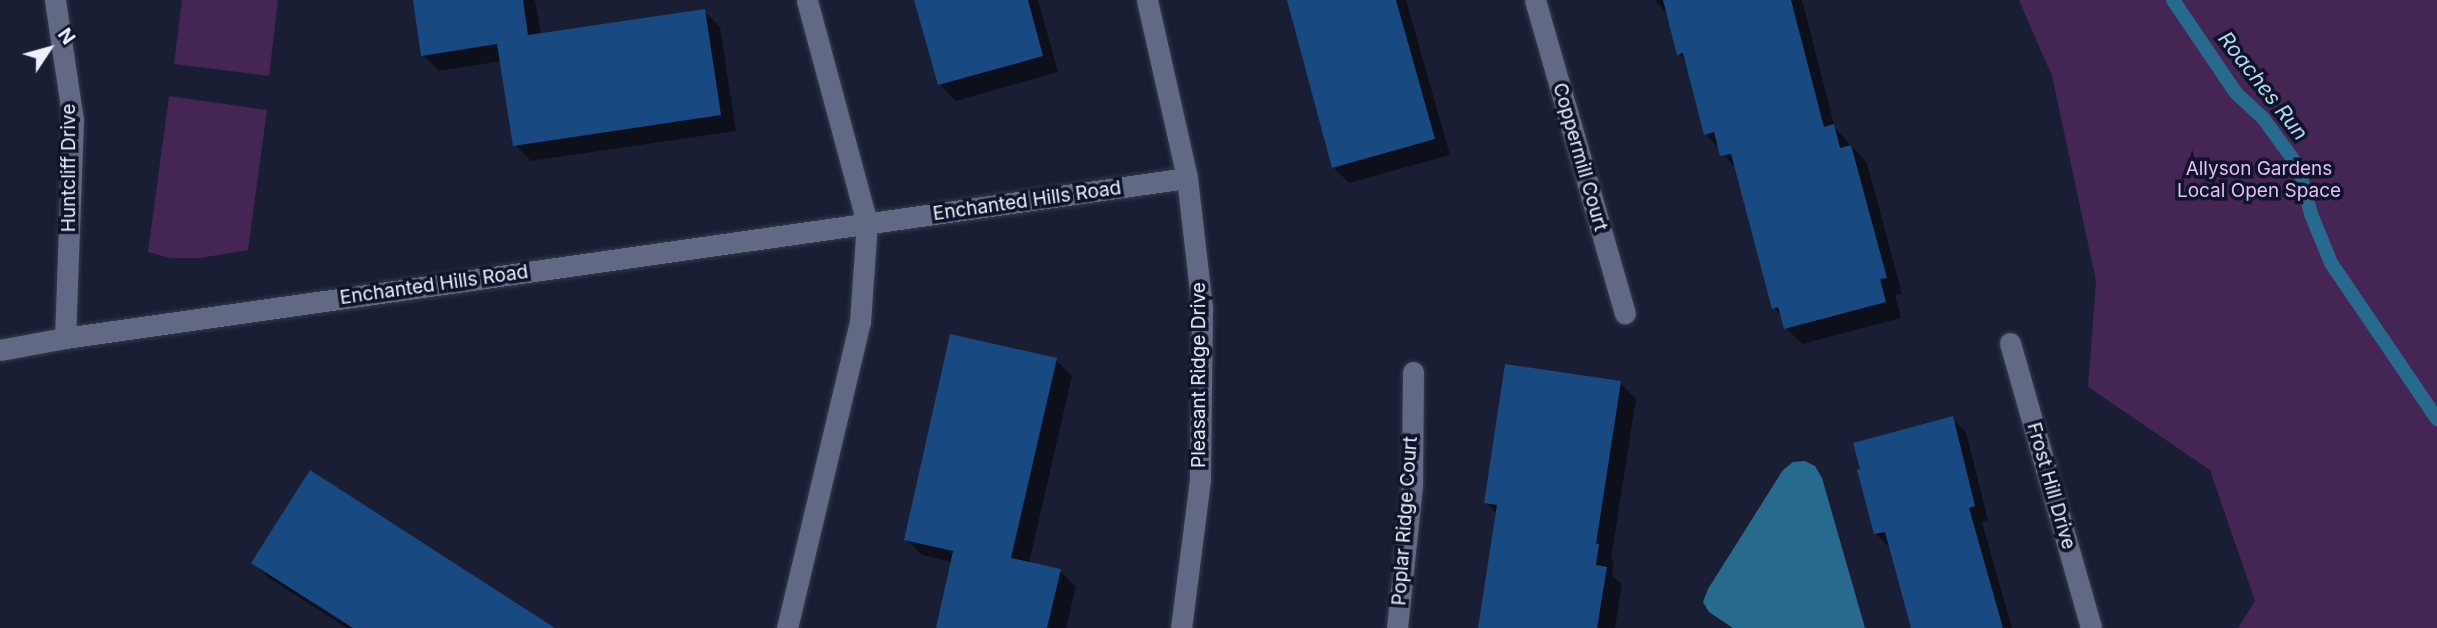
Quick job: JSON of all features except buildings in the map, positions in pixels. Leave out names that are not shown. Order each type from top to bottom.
[{"type":"street","name":"Huntcliff Drive","points":[[55,0],[73,120],[65,338]]},
{"type":"street","points":[[787,628],[860,322],[867,223],[807,0]]},
{"type":"street","name":"Pleasant Ridge Drive","points":[[1147,0],[1187,178],[1202,307],[1200,480],[1181,628]]},
{"type":"street","name":"Coppermill Court","points":[[1535,0],[1625,313]]},
{"type":"street","name":"Enchanted Hills Road","points":[[0,350],[65,338],[1187,178]]},
{"type":"street","name":"Frost Hill Drive","points":[[2010,343],[2091,628]]},
{"type":"street","name":"Poplar Ridge Court","points":[[1397,628],[1412,486],[1413,372]]},
{"type":"green space","points":[[182,0],[278,0],[269,76],[174,64]]},
{"type":"green space","name":"Allyson Gardens Local Open Space","points":[[2019,0],[2437,0],[2437,628],[2238,628],[2255,601],[2210,470],[2088,387],[2096,281],[2052,76]]},
{"type":"green space","points":[[169,96],[267,110],[248,250],[200,258],[170,258],[148,252]]},
{"type":"water","points":[[1805,461],[1815,466],[1822,478],[1865,628],[1733,628],[1709,612],[1703,602],[1708,589],[1783,470],[1793,462]]},
{"type":"waterway","name":"Roaches Run","points":[[2173,0],[2236,93],[2263,118],[2298,166],[2311,214],[2331,263],[2437,419]]}]
